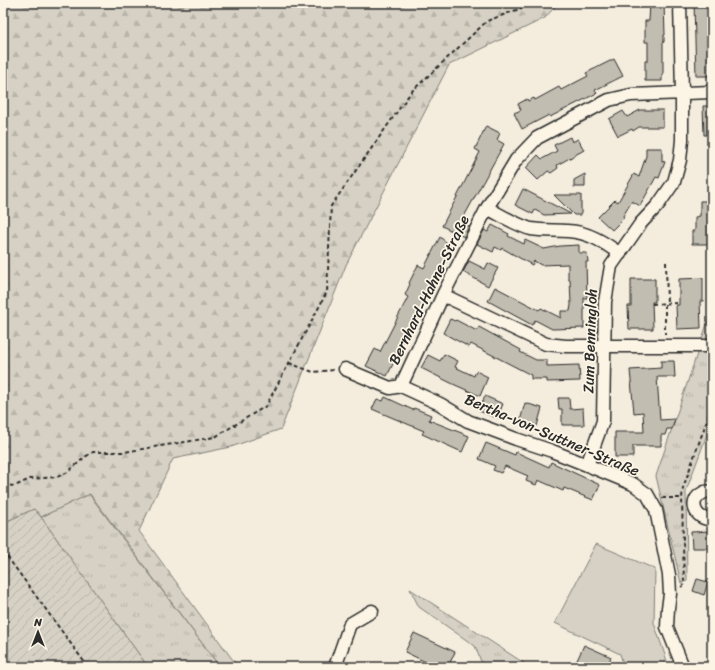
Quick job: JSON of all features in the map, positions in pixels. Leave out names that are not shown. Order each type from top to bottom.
[{"type":"street","name":"Zum Benningloh","points":[[587,465],[603,421],[605,302],[611,266],[641,223],[658,205],[674,182],[680,160],[682,140],[682,93],[680,3]]},
{"type":"street","points":[[682,93],[712,92]]},
{"type":"street","name":"Bernhard-Hahne-Straße","points":[[401,386],[443,295],[487,208],[516,160],[537,138],[609,100],[631,95],[682,93]]},
{"type":"street","name":"Bernhard-Hahne-Straße","points":[[487,208],[529,228],[541,230],[569,230],[586,234],[606,243],[620,254]]},
{"type":"street","points":[[443,295],[546,344],[605,347],[712,346]]},
{"type":"street","name":"Bertha-von-Suttner-Straße","points":[[345,369],[390,388],[401,386],[440,404],[468,421],[587,465],[633,484],[646,494],[656,510],[670,574],[670,594],[666,627],[683,667]]},
{"type":"street","points":[[712,492],[703,492],[696,498],[694,507],[698,515],[706,520],[712,519]]},
{"type":"street","points":[[335,667],[350,624],[372,611]]},
{"type":"path","points":[[3,485],[15,486],[30,479],[57,477],[68,472],[85,457],[94,452],[124,452],[215,437],[266,406],[327,292],[331,206],[411,92],[487,21],[526,6],[530,3]]},
{"type":"path","points":[[665,346],[666,262]]},
{"type":"path","points":[[652,304],[680,304]]},
{"type":"path","points":[[289,362],[313,372],[345,369]]},
{"type":"path","points":[[649,498],[696,498]]},
{"type":"path","points":[[3,551],[88,667]]},
{"type":"green space","points":[[3,3],[558,3],[545,18],[449,65],[346,265],[281,429],[231,447],[173,459],[139,531],[238,667],[220,667],[90,494],[41,517],[34,509],[3,523]]},
{"type":"green space","points":[[712,309],[712,421],[686,491],[687,581],[681,583],[656,476]]},
{"type":"green space","points":[[89,494],[220,667],[148,667],[41,517]]},
{"type":"green space","points":[[34,509],[148,667],[3,667],[3,523]]},
{"type":"green space","points":[[596,544],[655,569],[654,623],[667,661],[660,667],[624,667],[620,654],[555,623]]},
{"type":"green space","points":[[410,589],[530,667],[486,667],[482,664],[475,646],[419,607]]},
{"type":"building","points":[[650,3],[664,3],[665,35],[663,42],[662,81],[645,81],[645,61],[648,61],[648,42],[645,42],[645,21],[649,21]]},
{"type":"building","points":[[694,3],[711,3],[712,76],[696,76]]},
{"type":"building","points":[[614,59],[623,76],[595,90],[597,93],[550,117],[549,115],[522,129],[514,113],[521,110],[518,104],[527,99],[528,101],[534,98],[535,100],[559,87],[561,90],[588,76],[586,73]]},
{"type":"building","points":[[703,106],[712,106],[712,135],[704,135]]},
{"type":"building","points":[[640,110],[663,110],[663,127],[639,127],[633,131],[632,129],[618,136],[609,119],[623,111],[627,117]]},
{"type":"building","points":[[486,126],[500,133],[497,140],[504,144],[461,222],[469,226],[464,237],[442,226],[480,152],[475,149]]},
{"type":"building","points":[[570,137],[572,142],[578,139],[584,150],[557,165],[558,168],[551,173],[548,171],[538,180],[526,168],[538,155],[542,159],[557,151],[554,145]]},
{"type":"building","points":[[646,148],[662,148],[662,161],[665,162],[659,178],[656,177],[640,206],[632,201],[623,216],[624,218],[612,230],[598,217],[615,200],[618,202],[634,174],[639,177],[646,156]]},
{"type":"building","points":[[585,174],[585,187],[574,187],[574,180]]},
{"type":"building","points":[[523,189],[571,214],[544,215],[535,210],[533,214],[515,205]]},
{"type":"building","points":[[554,195],[581,195],[581,215],[574,215]]},
{"type":"building","points":[[700,201],[712,201],[712,244],[692,244],[692,231],[695,231],[695,217],[700,216]]},
{"type":"building","points":[[492,225],[509,234],[508,236],[524,244],[525,240],[544,249],[579,245],[579,253],[587,253],[587,298],[584,298],[584,328],[552,329],[535,320],[532,325],[488,301],[495,287],[539,310],[541,308],[561,318],[561,311],[570,311],[571,305],[568,264],[541,265],[534,261],[532,265],[502,248],[501,250],[495,247],[493,252],[477,244],[484,230],[488,232]]},
{"type":"building","points":[[440,237],[453,248],[416,322],[413,320],[387,376],[366,366],[375,349],[380,352],[408,297],[405,295],[418,265],[424,268]]},
{"type":"building","points":[[469,261],[485,269],[488,263],[498,268],[488,286],[463,272]]},
{"type":"building","points":[[703,278],[703,301],[700,301],[701,328],[677,329],[676,305],[679,305],[679,279]]},
{"type":"building","points":[[631,279],[655,279],[655,302],[652,302],[653,329],[629,329],[628,306],[631,306]]},
{"type":"building","points":[[450,319],[456,320],[477,331],[479,327],[536,360],[547,360],[547,366],[579,365],[580,381],[547,382],[547,379],[531,379],[531,375],[471,344],[469,347],[443,333]]},
{"type":"building","points":[[444,354],[458,361],[455,367],[474,376],[476,371],[488,377],[480,396],[421,368],[428,355],[440,361]]},
{"type":"building","points":[[661,361],[674,361],[675,377],[657,377],[660,420],[675,419],[672,429],[667,429],[665,435],[661,435],[661,446],[633,446],[633,457],[615,457],[615,432],[644,432],[643,412],[634,413],[630,370],[661,368]]},
{"type":"building","points":[[485,396],[503,404],[497,418],[479,411]]},
{"type":"building","points":[[385,397],[413,410],[414,408],[431,415],[429,420],[469,436],[462,452],[422,434],[424,431],[372,409],[377,399],[383,401]]},
{"type":"building","points":[[558,398],[569,398],[570,409],[583,408],[584,425],[562,425],[562,409],[559,409]]},
{"type":"building","points":[[525,403],[542,408],[537,426],[520,421]]},
{"type":"building","points":[[486,443],[515,455],[516,452],[549,467],[551,462],[600,485],[593,500],[564,488],[563,491],[538,480],[536,485],[526,481],[528,476],[505,466],[501,473],[493,470],[495,466],[479,459]]},
{"type":"building","points":[[711,531],[711,548],[692,548],[691,532]]},
{"type":"building","points":[[697,579],[708,582],[704,595],[693,591]]},
{"type":"building","points":[[414,633],[455,652],[448,667],[436,667],[405,652]]},
{"type":"building","points":[[584,645],[611,657],[607,667],[574,667]]}]
